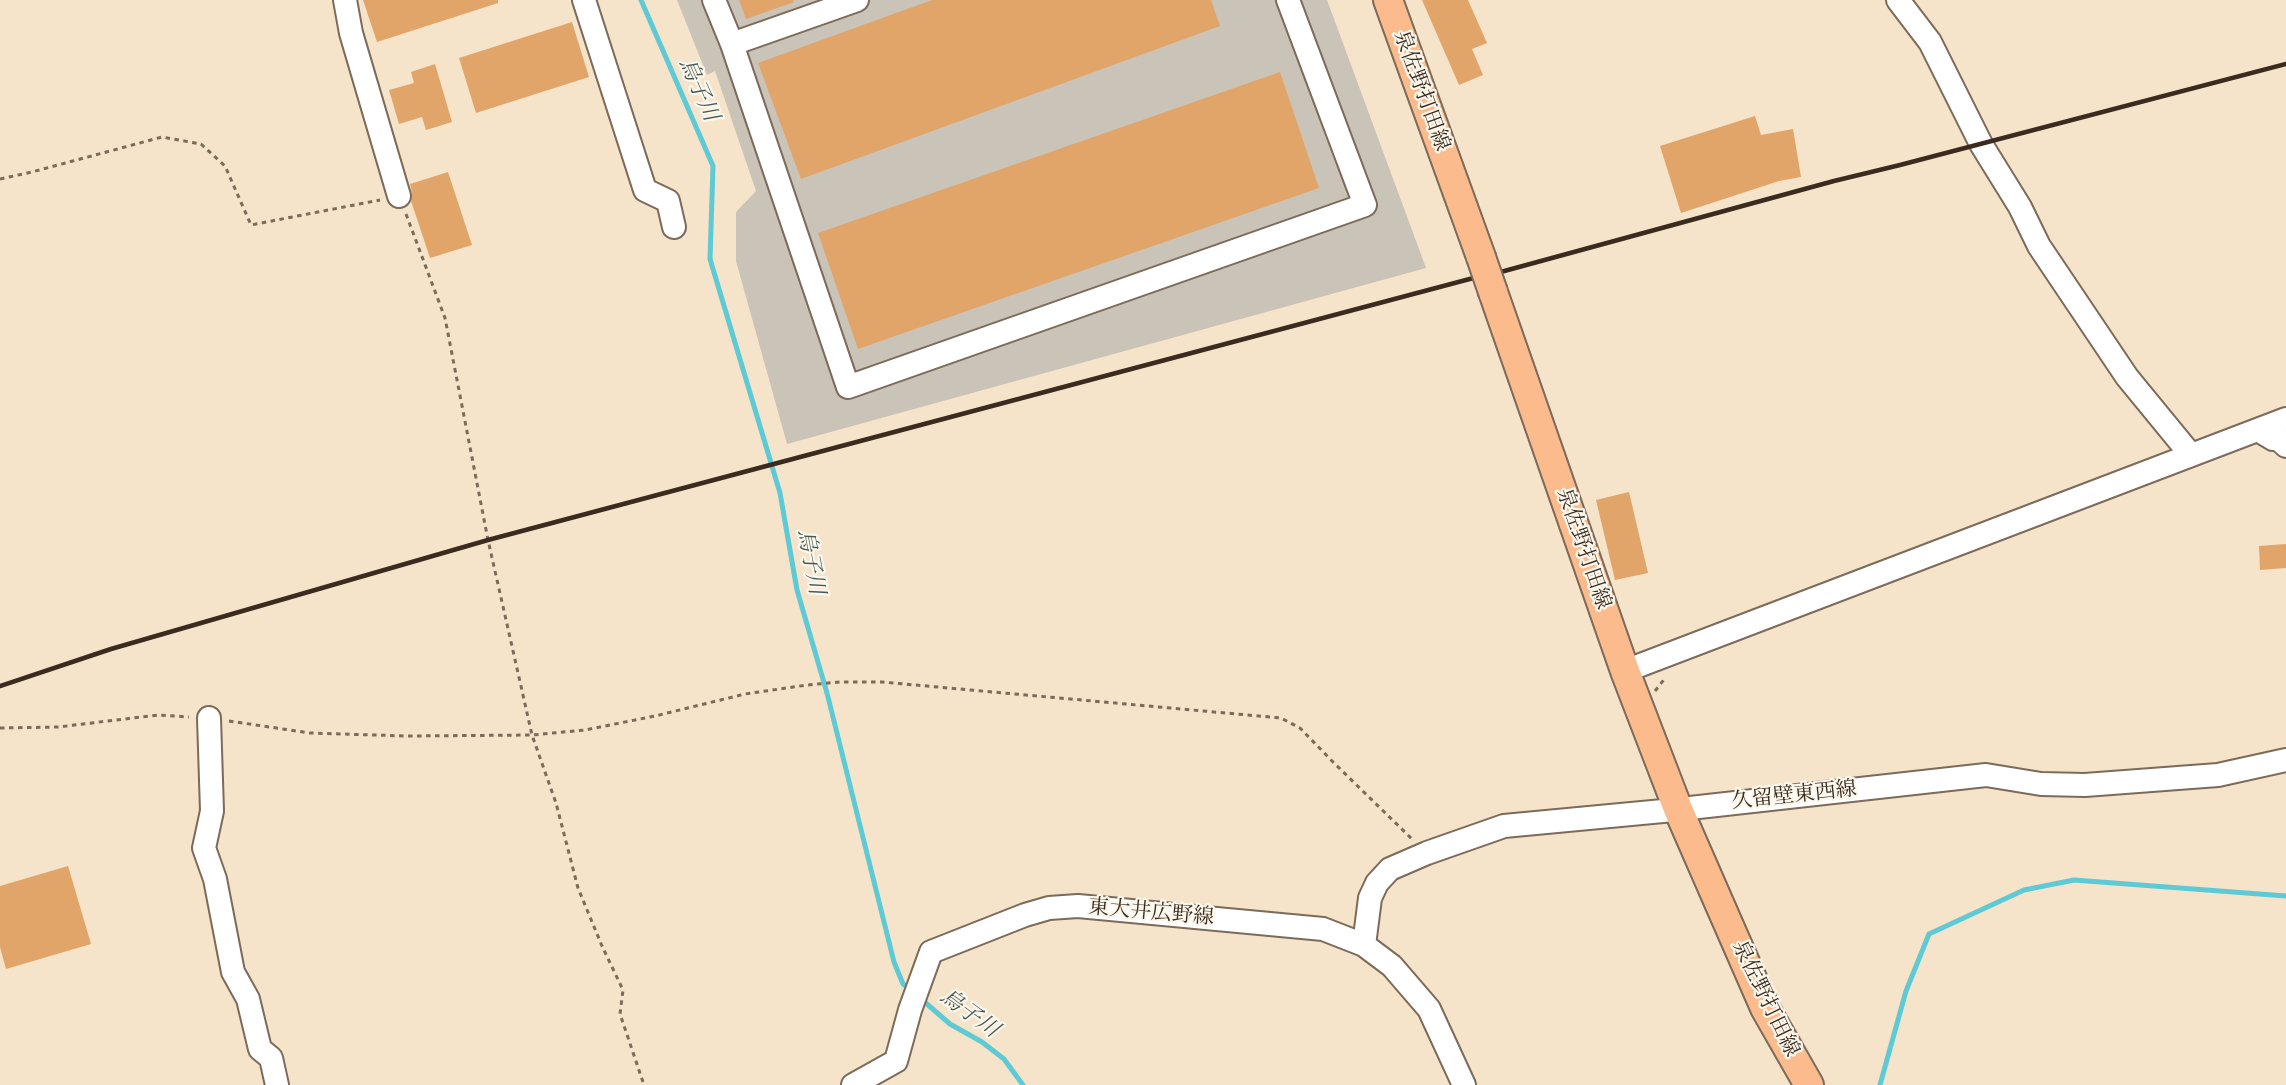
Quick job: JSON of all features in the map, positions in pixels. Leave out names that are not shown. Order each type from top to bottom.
[{"type":"main road","name":"泉佐野打田線","points":[[1388,0],[1625,671],[1678,808],[1765,1008],[1809,1085]]},
{"type":"street","points":[[345,0],[351,33],[399,196]]},
{"type":"street","points":[[584,0],[645,190],[668,201],[675,227]]},
{"type":"street","points":[[714,0],[732,44],[848,387],[1365,205],[1288,0]]},
{"type":"street","points":[[732,44],[857,0]]},
{"type":"street","points":[[1898,0],[1930,42],[1981,144],[2020,207],[2039,246],[2127,377],[2191,454]]},
{"type":"street","points":[[1625,671],[2286,419]]},
{"type":"street","points":[[2258,429],[2273,440],[2275,436],[2286,446]]},
{"type":"street","points":[[209,718],[212,811],[204,848],[215,879],[232,972],[248,999],[260,1049],[272,1058],[277,1085]]},
{"type":"street","name":"久留壁東西線","points":[[1364,945],[1370,898],[1377,883],[1390,869],[1427,853],[1504,826],[1986,775],[2040,784],[2085,785],[2207,776],[2286,760]]},
{"type":"street","name":"東大井広野線","points":[[853,1085],[896,1061],[910,1010],[931,952],[954,941],[1049,908],[1078,906],[1323,928],[1364,945],[1392,966],[1429,1009],[1464,1085]]},
{"type":"path","points":[[0,179],[162,137],[201,144],[225,166],[251,225],[399,196],[445,318],[488,540],[532,735],[556,803],[578,888],[623,990],[620,1014],[644,1085]]},
{"type":"path","points":[[0,728],[58,727],[158,715],[209,718],[310,733],[406,736],[532,735],[585,730],[745,694],[807,685],[840,682],[892,683],[1281,718],[1300,728],[1427,853]]},
{"type":"shaded area","points":[[677,0],[1327,0],[1426,268],[787,444],[736,261],[736,212],[756,191],[715,71],[707,75]]},
{"type":"building","points":[[363,0],[498,0],[498,3],[377,42]]},
{"type":"building","points":[[739,0],[793,0],[794,2],[746,19]]},
{"type":"building","points":[[932,0],[1211,0],[1220,26],[801,179],[758,63]]},
{"type":"building","points":[[1422,0],[1468,0],[1487,43],[1472,49],[1483,75],[1459,85]]},
{"type":"building","points":[[572,22],[589,77],[476,113],[459,58]]},
{"type":"building","points":[[435,64],[452,122],[426,130],[422,117],[399,124],[389,90],[414,83],[411,72]]},
{"type":"building","points":[[1280,72],[1319,188],[858,349],[818,233]]},
{"type":"building","points":[[1755,116],[1761,135],[1793,129],[1801,177],[1779,181],[1681,213],[1660,146]]},
{"type":"building","points":[[448,172],[472,245],[430,258],[411,201],[410,184]]},
{"type":"building","points":[[1629,492],[1648,573],[1615,580],[1596,500]]},
{"type":"building","points":[[2286,544],[2286,568],[2260,570],[2259,546]]},
{"type":"building","points":[[68,866],[91,944],[6,969],[0,947],[0,886]]},
{"type":"waterway","name":"烏子川","points":[[641,0],[713,166],[710,259],[780,493],[797,590],[827,693],[894,962],[903,984],[911,990]]},
{"type":"waterway","points":[[1880,1085],[1906,991],[1929,934],[2024,890],[2074,880],[2286,896]]},
{"type":"waterway","name":"烏子川","points":[[920,998],[950,1024],[982,1042],[1004,1059],[1023,1085]]},
{"type":"railway","points":[[0,686],[111,649],[488,540],[1497,273],[1834,181],[2286,64]]}]
